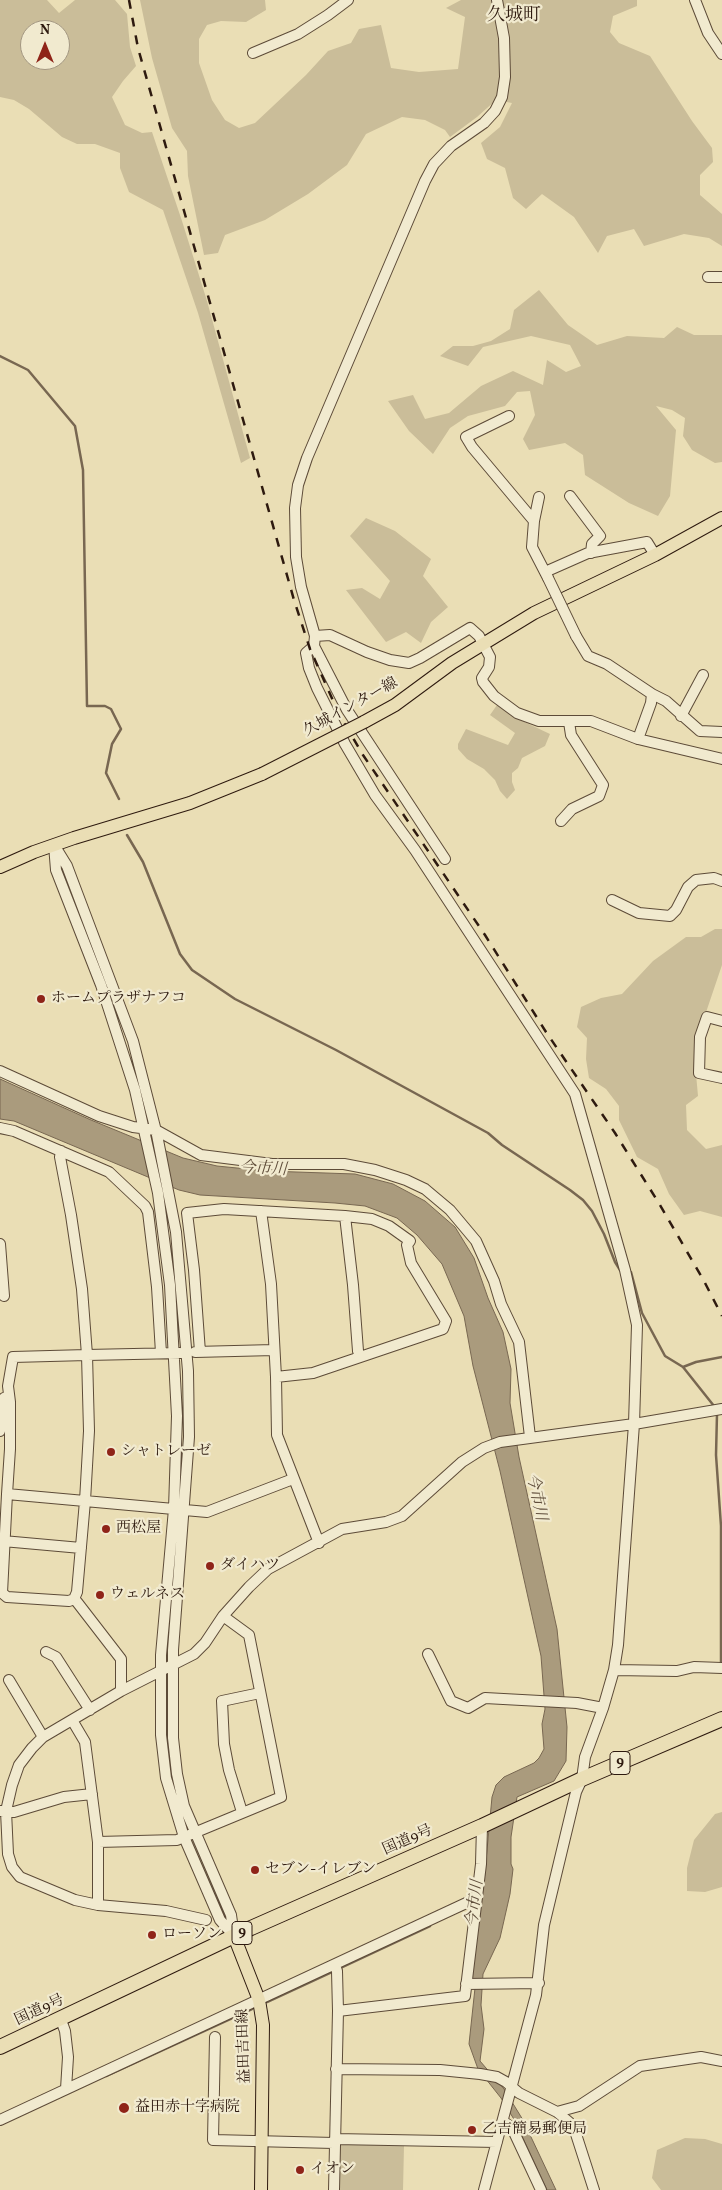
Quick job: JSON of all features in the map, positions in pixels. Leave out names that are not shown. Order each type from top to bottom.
[{"type":"highway","name":"国道9号","points":[[0,2047],[61,2020],[234,1936],[484,1825],[582,1779],[722,1719]]},
{"type":"main road","name":"久城インター線","points":[[0,867],[54,845],[190,803],[262,774],[395,705],[483,643],[534,612],[655,555],[722,518]]},
{"type":"main road","name":"益田吉田線","points":[[234,1936],[259,2000],[263,2034],[261,2190]]},
{"type":"street","points":[[253,53],[298,34],[328,16],[348,0]]},
{"type":"street","points":[[445,858],[352,718],[314,641],[296,556],[295,508],[298,485],[321,424],[429,172],[451,146],[484,123],[495,111],[502,97],[506,77],[504,38],[497,0]]},
{"type":"street","points":[[695,0],[708,32],[722,54]]},
{"type":"street","points":[[708,277],[722,277]]},
{"type":"street","points":[[509,416],[466,437],[487,466],[534,520]]},
{"type":"street","points":[[570,496],[600,536],[592,544],[591,553]]},
{"type":"street","points":[[539,497],[534,520],[532,547],[576,636],[588,656],[607,664],[652,694],[666,701],[700,731],[722,732]]},
{"type":"street","points":[[547,575],[591,553],[647,542],[655,555]]},
{"type":"street","points":[[484,2190],[539,1983],[544,1925],[576,1792],[582,1779],[585,1756],[603,1708],[614,1670],[618,1645],[634,1424],[637,1325],[633,1300],[575,1094],[415,850],[374,795],[327,709],[308,668],[306,652],[314,641],[330,635],[367,652],[390,660],[409,663],[466,628],[473,629],[483,643],[491,661],[482,678],[494,696],[517,713],[539,721],[591,721],[638,739],[722,759]]},
{"type":"street","points":[[681,716],[703,675]]},
{"type":"street","points":[[638,739],[652,704],[652,694]]},
{"type":"street","points":[[561,821],[572,809],[599,796],[603,786],[571,734],[569,722]]},
{"type":"street","points":[[54,845],[56,870],[107,1002],[135,1090],[158,1193],[166,1240],[175,1353],[179,1510],[172,1666],[172,1718],[177,1774],[184,1806],[231,1915],[234,1936]]},
{"type":"street","points":[[54,845],[66,866],[118,996],[133,1040],[157,1132],[169,1194],[181,1276],[187,1353],[189,1437],[160,1672],[161,1735],[166,1778],[184,1837],[220,1920],[234,1936]]},
{"type":"street","points":[[612,900],[639,913],[670,916],[676,910],[688,887],[696,880],[714,878],[722,881]]},
{"type":"street","points":[[722,1021],[707,1017],[700,1037],[699,1073],[722,1078]]},
{"type":"street","points":[[0,1072],[99,1116],[145,1132],[157,1132],[201,1155],[272,1164],[344,1164],[375,1170],[406,1180],[425,1189],[450,1210],[476,1241],[519,1342],[526,1438]]},
{"type":"street","points":[[0,1128],[14,1131],[109,1172],[145,1206],[148,1212],[157,1287],[161,1353]]},
{"type":"street","points":[[61,1151],[60,1157],[82,1289],[87,1355],[88,1432],[85,1501],[77,1592],[74,1599],[70,1601],[7,1596],[2,1593],[1,1573],[10,1449],[8,1386],[12,1357],[87,1355],[161,1353],[187,1353],[274,1350]]},
{"type":"street","points":[[200,1352],[194,1270],[187,1213],[224,1208],[372,1219],[389,1226],[410,1241],[407,1245],[411,1263],[446,1321],[442,1328],[312,1373],[276,1377]]},
{"type":"street","points":[[261,1211],[271,1284],[276,1377],[276,1435],[319,1543]]},
{"type":"street","points":[[345,1216],[360,1357]]},
{"type":"street","points":[[0,1244],[4,1296]]},
{"type":"street","points":[[0,1432],[4,1398],[9,1396]]},
{"type":"street","points":[[206,1920],[166,1912],[98,1905],[75,1900],[53,1893],[20,1877],[12,1867],[8,1854],[3,1811],[20,1765],[43,1737],[121,1691],[194,1654],[205,1643],[223,1616],[268,1569],[342,1529],[386,1522],[402,1516],[462,1462],[486,1447],[500,1442],[634,1424],[722,1409]]},
{"type":"street","points":[[7,1494],[208,1512],[293,1479]]},
{"type":"street","points":[[3,1541],[81,1548]]},
{"type":"street","points":[[74,1599],[121,1659],[121,1691]]},
{"type":"street","points":[[98,1842],[177,1840],[281,1797],[249,1635],[223,1616]]},
{"type":"street","points":[[46,1652],[56,1657],[90,1710]]},
{"type":"street","points":[[428,1654],[451,1701],[468,1708],[485,1698],[573,1703],[603,1708]]},
{"type":"street","points":[[614,1670],[677,1671],[694,1667],[722,1668]]},
{"type":"street","points":[[9,1680],[43,1737]]},
{"type":"street","points":[[242,1812],[224,1744],[222,1701],[260,1693]]},
{"type":"street","points":[[72,1720],[85,1742],[98,1842],[98,1905]]},
{"type":"street","points":[[3,1811],[14,1812],[64,1797],[92,1794]]},
{"type":"street","points":[[338,2010],[465,1996],[468,1984],[484,1825]]},
{"type":"street","points":[[0,2120],[477,1898]]},
{"type":"street","points":[[334,2190],[338,2010],[337,1971],[335,1965]]},
{"type":"street","points":[[468,1984],[539,1983]]},
{"type":"street","points":[[61,2020],[65,2031],[68,2058],[66,2089]]},
{"type":"street","points":[[215,2037],[213,2140],[262,2142],[497,2142]]},
{"type":"street","points":[[557,2112],[579,2106],[640,2066],[701,2058],[722,2061]]},
{"type":"street","points":[[336,2069],[440,2070],[497,2077],[511,2089],[557,2112],[568,2122],[575,2131],[594,2190]]},
{"type":"street","points":[[504,2117],[512,2128],[541,2190]]},
{"type":"shaded area","points":[[0,0],[47,0],[59,13],[75,0],[115,0],[127,14],[130,47],[136,66],[112,97],[125,125],[142,133],[152,132],[207,301],[250,458],[241,463],[198,313],[163,210],[129,192],[120,168],[120,153],[95,144],[77,144],[62,137],[29,109],[14,100],[0,97]]},
{"type":"shaded area","points":[[140,0],[265,0],[266,10],[246,22],[221,21],[207,25],[199,39],[199,63],[212,100],[225,120],[239,128],[255,123],[306,75],[328,51],[351,43],[359,29],[381,25],[391,68],[419,72],[458,69],[465,17],[446,8],[461,0],[637,0],[637,6],[613,16],[610,32],[619,43],[650,56],[712,148],[713,162],[700,175],[700,195],[722,214],[722,246],[709,238],[684,234],[644,246],[634,229],[607,236],[598,253],[574,217],[542,194],[526,209],[513,198],[505,168],[487,159],[481,143],[500,127],[512,103],[496,100],[450,137],[445,130],[425,120],[402,117],[366,134],[347,165],[308,194],[265,220],[225,235],[218,253],[204,255],[188,176],[187,151],[172,128],[152,58]]},
{"type":"shaded area","points":[[539,290],[568,325],[597,345],[627,336],[664,338],[677,327],[694,335],[722,335],[722,462],[715,463],[692,450],[683,436],[685,418],[672,410],[656,406],[676,430],[670,496],[658,516],[629,503],[585,475],[583,455],[565,443],[529,450],[523,439],[535,415],[530,391],[517,392],[505,406],[468,416],[450,428],[433,454],[409,431],[388,401],[413,395],[425,419],[449,413],[481,386],[513,371],[543,385],[547,360],[566,372],[581,366],[570,345],[531,336],[483,347],[468,366],[440,356],[453,346],[473,346],[491,341],[510,329],[514,310]]},
{"type":"shaded area","points":[[366,518],[395,531],[431,559],[423,576],[448,607],[431,622],[421,643],[406,632],[386,642],[346,590],[362,588],[380,599],[390,581],[350,536]]},
{"type":"shaded area","points":[[497,705],[518,719],[550,734],[545,746],[522,758],[518,768],[512,773],[512,782],[515,790],[507,799],[500,791],[495,780],[484,769],[467,759],[458,749],[458,744],[466,729],[508,745],[515,733],[490,715]]},
{"type":"shaded area","points":[[715,929],[722,929],[722,965],[698,1036],[696,1074],[698,1096],[686,1105],[687,1130],[706,1149],[722,1145],[722,1217],[700,1211],[684,1215],[669,1194],[658,1169],[637,1157],[619,1120],[619,1106],[606,1089],[589,1078],[586,1059],[587,1038],[577,1027],[581,1007],[601,998],[622,994],[653,961],[686,937],[701,937]]},
{"type":"shaded area","points":[[0,1079],[91,1120],[183,1158],[217,1166],[267,1171],[355,1174],[393,1184],[425,1201],[455,1227],[474,1258],[488,1298],[503,1332],[511,1369],[510,1403],[519,1457],[557,1629],[567,1727],[566,1761],[554,1781],[517,1797],[511,1837],[511,1864],[513,1869],[510,1894],[500,1938],[483,1974],[481,2005],[484,2029],[480,2061],[504,2089],[523,2120],[556,2190],[547,2190],[515,2121],[501,2098],[478,2069],[469,2044],[475,1988],[470,1976],[484,1882],[492,1797],[496,1785],[504,1777],[534,1763],[539,1758],[544,1749],[542,1724],[545,1709],[541,1656],[500,1471],[473,1366],[464,1316],[442,1264],[417,1235],[397,1218],[365,1206],[200,1195],[179,1190],[14,1121],[0,1119]]},
{"type":"shaded area","points":[[722,1812],[722,1887],[705,1892],[687,1891],[687,1868],[694,1840],[715,1814]]},
{"type":"shaded area","points":[[685,2138],[705,2139],[722,2144],[722,2190],[661,2190],[652,2178],[657,2150]]},
{"type":"shaded area","points":[[340,2144],[404,2146],[403,2190],[340,2190]]},
{"type":"waterway","points":[[0,356],[28,370],[75,426],[83,470],[87,706],[105,706],[111,709],[121,729],[112,744],[106,773],[119,799]]},
{"type":"waterway","points":[[127,835],[143,862],[180,954],[192,970],[235,999],[336,1050],[488,1133],[502,1145],[570,1190],[583,1200],[592,1211],[615,1262],[620,1270],[623,1271]]},
{"type":"waterway","points":[[631,1272],[642,1313],[665,1356],[683,1367],[714,1406]]},
{"type":"waterway","points":[[683,1367],[696,1362],[722,1357]]},
{"type":"waterway","points":[[717,1414],[716,1455],[721,1526],[721,1665]]},
{"type":"waterway","points":[[338,1969],[430,1926]]},
{"type":"waterway","points":[[267,2002],[334,1971]]},
{"type":"waterway","points":[[106,2076],[252,2009]]},
{"type":"railway","points":[[129,0],[138,48],[294,600],[310,649],[339,714],[363,755],[485,935],[546,1032],[615,1133],[660,1205],[722,1316]]},
{"type":"place","name":"ホームプラザナフコ","points":[[41,999]]},
{"type":"place","name":"シャトレーゼ","points":[[111,1452]]},
{"type":"place","name":"西松屋","points":[[106,1529]]},
{"type":"place","name":"ダイハツ","points":[[210,1566]]},
{"type":"place","name":"ウェルネス","points":[[100,1595]]},
{"type":"place","name":"セブン-イレブン","points":[[255,1870]]},
{"type":"place","name":"ローソン","points":[[152,1935]]},
{"type":"place","name":"益田赤十字病院","points":[[124,2108]]},
{"type":"place","name":"乙吉簡易郵便局","points":[[472,2130]]},
{"type":"place","name":"イオン","points":[[300,2170]]},
{"type":"district","name":"久城町","points":[[514,17]]},
{"type":"water label","name":"今市川","points":[[263,1170]]},
{"type":"water label","name":"今市川","points":[[535,1497]]},
{"type":"water label","name":"今市川","points":[[476,1904]]}]
